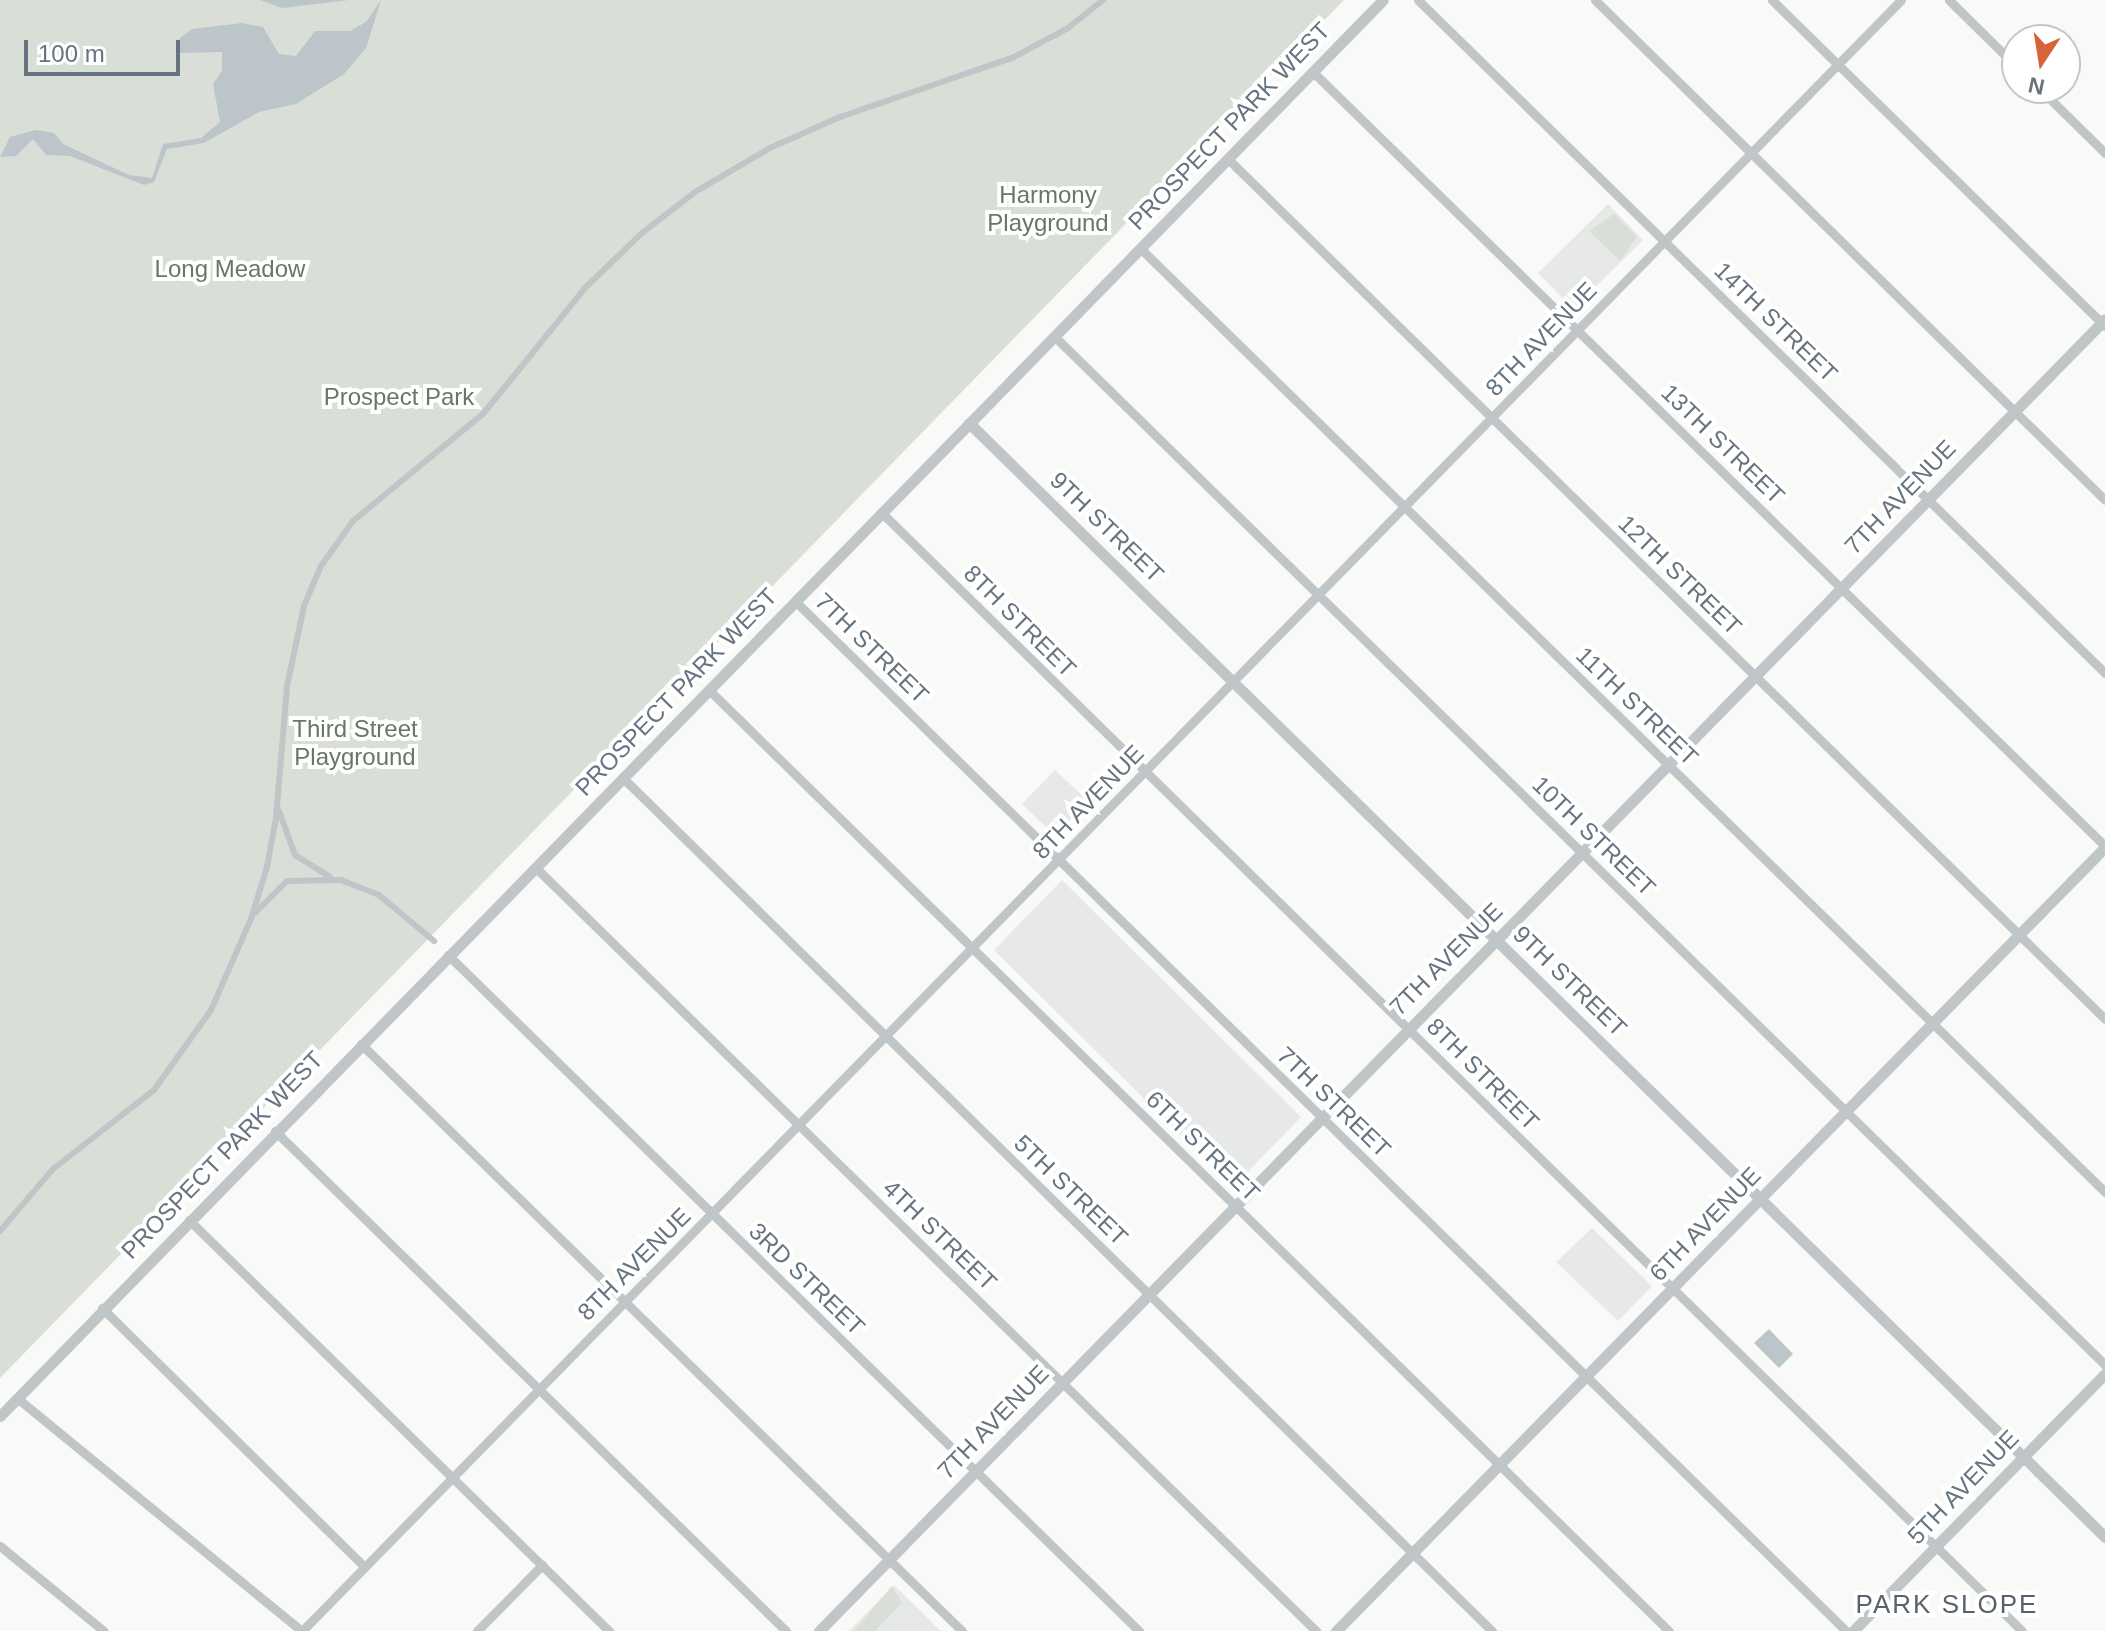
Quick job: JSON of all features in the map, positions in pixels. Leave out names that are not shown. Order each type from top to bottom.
[{"type":"street","points":[[0,1231],[53,1169],[136,1106],[168,1075],[211,1010],[251,919],[278,806],[295,638],[312,584],[333,546],[366,507],[483,414],[568,307],[616,255],[695,192],[770,148],[840,117],[1014,57],[1068,28],[1103,0]]},
{"type":"street","name":"PROSPECT PARK WEST","points":[[0,1416],[102,1308],[1383,0]]},
{"type":"street","name":"14TH STREET","points":[[1418,0],[2105,673]]},
{"type":"street","points":[[1595,0],[2105,500]]},
{"type":"street","points":[[1772,0],[2104,323]]},
{"type":"street","name":"8TH AVENUE","points":[[302,1631],[1901,0]]},
{"type":"street","points":[[1949,0],[2001,51]]},
{"type":"street","name":"13TH STREET","points":[[1313,72],[2105,846]]},
{"type":"street","points":[[2055,104],[2105,153]]},
{"type":"street","name":"12TH STREET","points":[[1228,159],[2105,1019]]},
{"type":"street","name":"11TH STREET","points":[[1140,248],[2105,1192]]},
{"type":"street","name":"7TH AVENUE","points":[[819,1631],[2104,323]]},
{"type":"street","name":"10TH STREET","points":[[1054,336],[2105,1365]]},
{"type":"street","name":"9TH STREET","points":[[969,423],[2105,1537]]},
{"type":"street","name":"8TH STREET","points":[[881,512],[2022,1631]]},
{"type":"street","name":"7TH STREET","points":[[795,601],[1846,1631]]},
{"type":"street","name":"6TH STREET","points":[[709,690],[1669,1631]]},
{"type":"street","name":"5TH STREET","points":[[623,778],[1492,1631]]},
{"type":"street","points":[[278,806],[295,855],[314,870],[379,895],[434,941]]},
{"type":"street","name":"6TH AVENUE","points":[[1336,1631],[2105,846]]},
{"type":"street","name":"4TH STREET","points":[[535,867],[1316,1631]]},
{"type":"street","points":[[251,919],[287,881],[341,880]]},
{"type":"street","name":"3RD STREET","points":[[448,955],[1139,1631]]},
{"type":"street","points":[[361,1044],[962,1631]]},
{"type":"street","points":[[275,1131],[786,1631]]},
{"type":"street","points":[[189,1220],[609,1631]]},
{"type":"street","points":[[102,1308],[365,1567]]},
{"type":"street","name":"5TH AVENUE","points":[[1853,1631],[2105,1374]]},
{"type":"street","points":[[17,1398],[302,1631]]},
{"type":"street","points":[[0,1546],[104,1631]]},
{"type":"street","points":[[477,1631],[542,1565]]},
{"type":"shaded area","points":[[260,0],[349,0],[282,8]]},
{"type":"shaded area","points":[[381,0],[366,48],[344,74],[296,104],[259,112],[204,143],[167,149],[154,182],[144,185],[70,156],[46,155],[33,139],[16,156],[0,157],[10,137],[36,130],[54,133],[63,144],[129,175],[152,178],[163,144],[201,138],[220,122],[213,84],[222,71],[222,52],[177,53],[180,38],[192,29],[242,23],[263,27],[279,54],[296,56],[315,31],[350,31],[366,22]]},
{"type":"shaded area","points":[[1608,204],[1643,240],[1573,309],[1538,273]]},
{"type":"shaded area","points":[[1055,770],[1088,801],[1055,836],[1022,804]]},
{"type":"shaded area","points":[[1062,880],[1301,1117],[1233,1187],[994,950]]},
{"type":"shaded area","points":[[1592,1228],[1652,1286],[1618,1321],[1556,1262]]},
{"type":"shaded area","points":[[1769,1329],[1793,1354],[1779,1368],[1754,1343]]},
{"type":"shaded area","points":[[894,1585],[941,1631],[849,1631]]},
{"type":"green space","name":"Prospect Park","points":[[0,0],[1344,0],[0,1378]]},
{"type":"green space","points":[[1614,214],[1637,237],[1620,261],[1589,231]]},
{"type":"green space","points":[[892,1586],[902,1603],[875,1631],[854,1631]]},
{"type":"district","name":"PARK SLOPE","points":[[1947,1605]]},
{"type":"park label","name":"Harmony Playground","points":[[1048,209]]},
{"type":"park label","name":"Long Meadow","points":[[230,269]]},
{"type":"park label","name":"Third Street Playground","points":[[355,743]]}]
